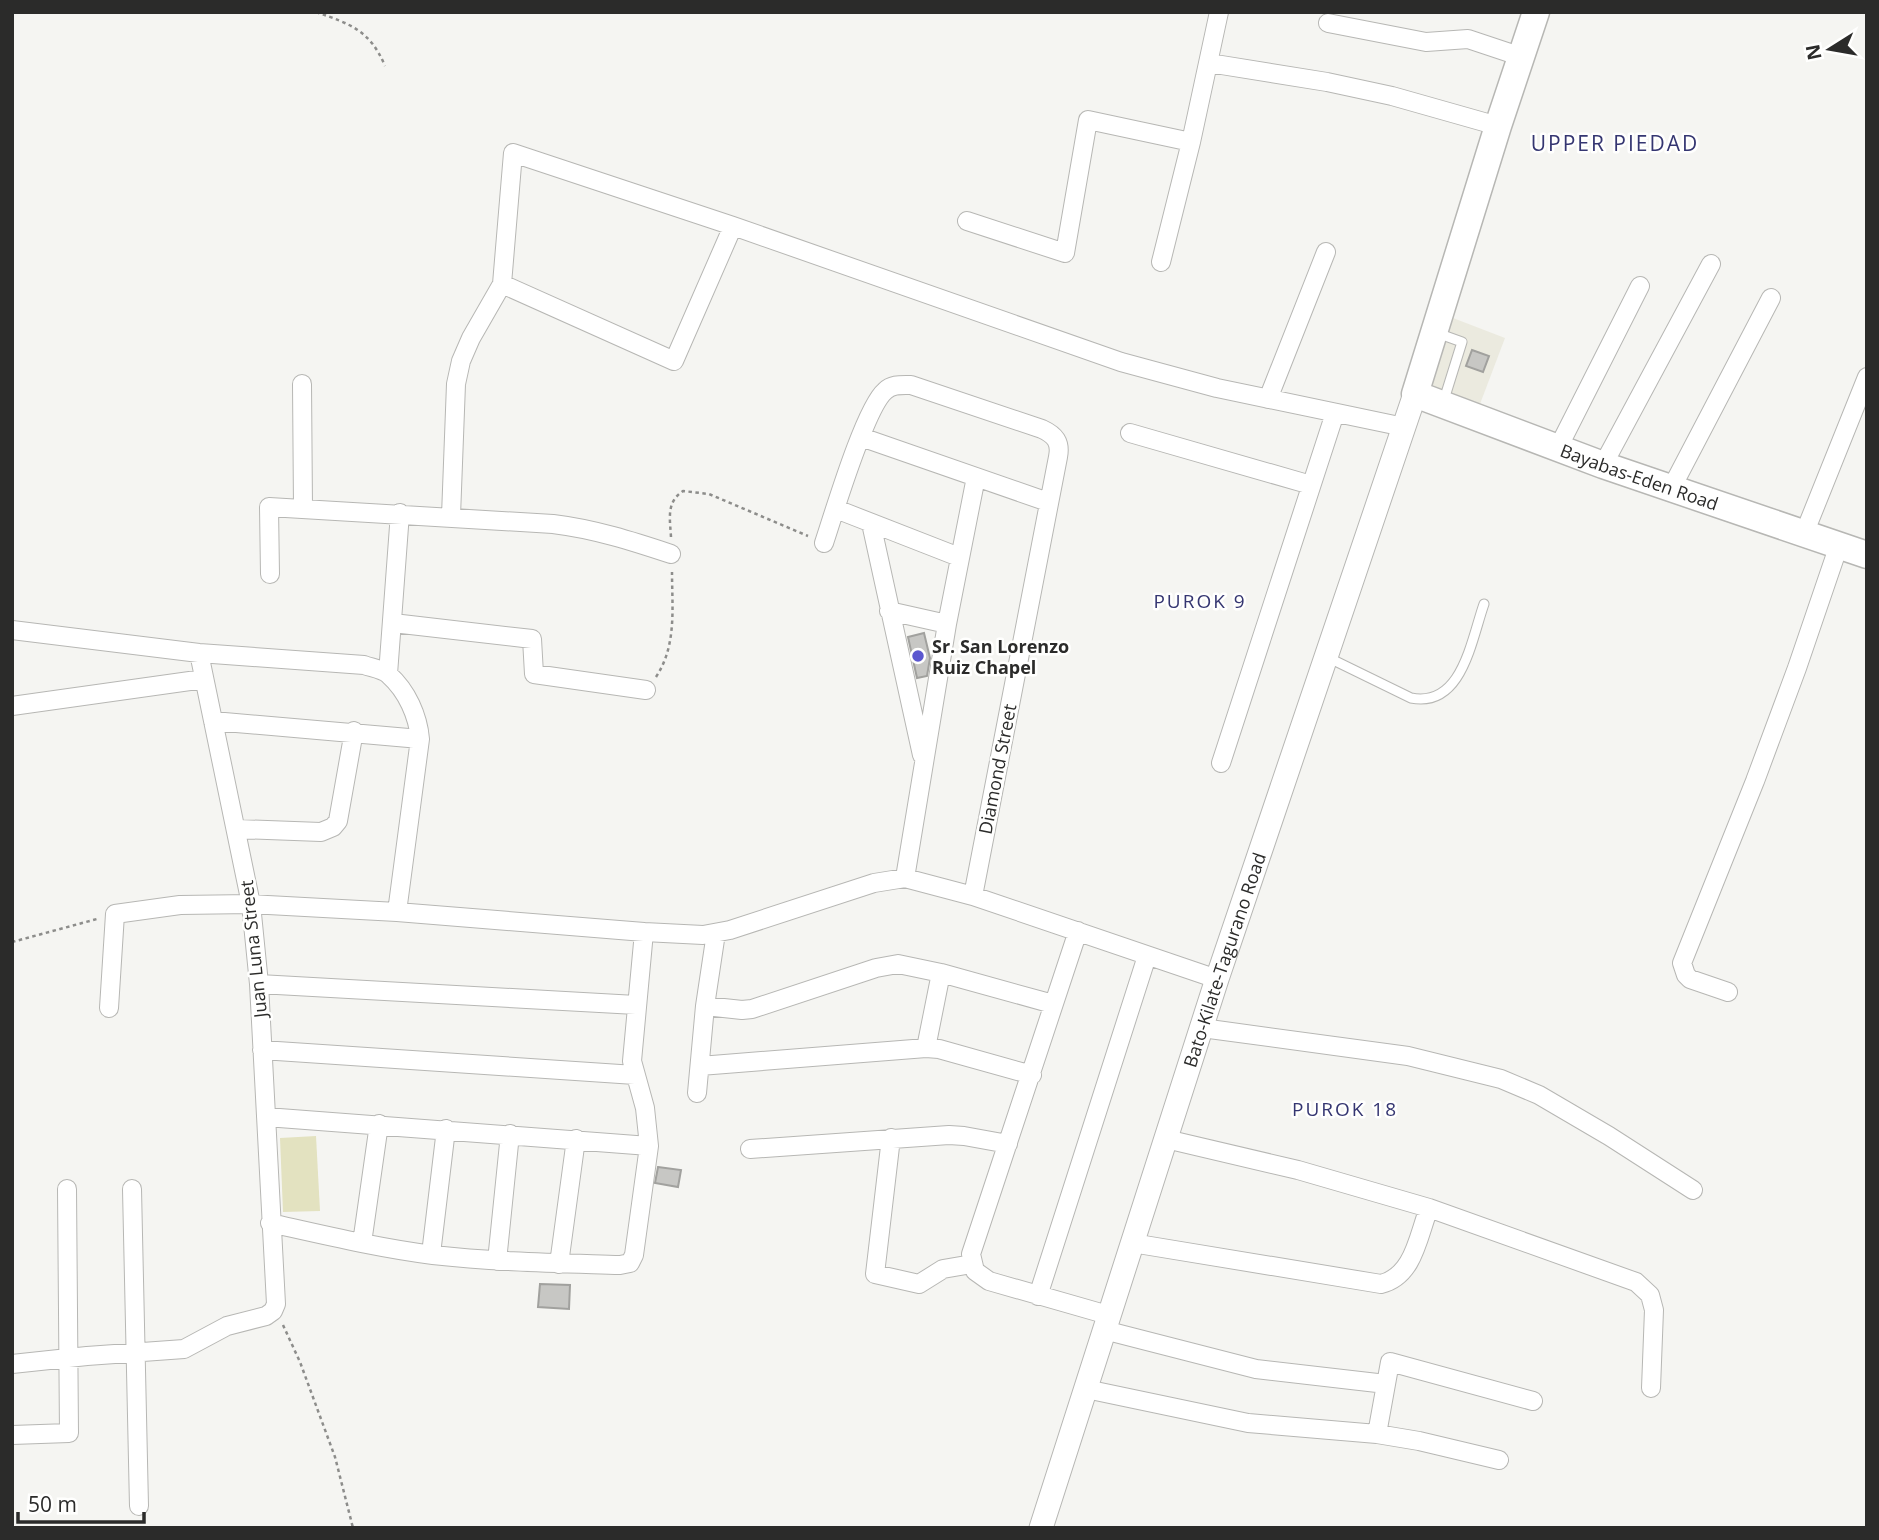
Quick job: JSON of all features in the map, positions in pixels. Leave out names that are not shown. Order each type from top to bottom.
[{"type":"main road","points":[[1415,394],[1536,12]]},
{"type":"main road","name":"Bayabas-Eden Road","points":[[1415,394],[1603,465],[1867,555]]},
{"type":"street","points":[[1161,262],[1191,142],[1219,12]]},
{"type":"street","points":[[1328,23],[1426,42],[1468,39],[1522,57]]},
{"type":"street","points":[[1209,63],[1392,96],[1499,126]]},
{"type":"street","points":[[967,221],[1065,253],[1088,120],[1191,142]]},
{"type":"street","points":[[452,516],[456,384],[461,361],[502,284],[513,153],[733,226],[1121,362],[1178,379],[1404,427]]},
{"type":"street","points":[[502,284],[674,361],[733,226]]},
{"type":"street","points":[[1268,399],[1326,252]]},
{"type":"street","points":[[1603,465],[1711,264]]},
{"type":"street","points":[[1558,448],[1640,286]]},
{"type":"street","points":[[1671,489],[1771,298]]},
{"type":"street","points":[[1804,534],[1867,377]]},
{"type":"street","points":[[302,384],[303,509]]},
{"type":"street","name":"Diamond Street","points":[[861,437],[879,398],[886,390],[911,385],[1042,429],[1055,438],[1059,449],[973,896]]},
{"type":"street","name":"Bato-Kilate-Tagurano Road","points":[[1041,1528],[1217,979],[1415,394]]},
{"type":"street","points":[[1222,763],[1335,413]]},
{"type":"street","points":[[1130,433],[1311,485]]},
{"type":"street","points":[[824,543],[861,437],[1048,502]]},
{"type":"street","points":[[905,878],[947,624],[976,477]]},
{"type":"street","points":[[270,573],[269,507],[452,516],[584,528],[619,536],[671,554]]},
{"type":"street","points":[[836,509],[959,557]]},
{"type":"street","points":[[388,674],[400,513]]},
{"type":"street","points":[[871,523],[925,766]]},
{"type":"street","points":[[1728,992],[1690,979],[1682,963],[1755,781],[1839,545]]},
{"type":"street","points":[[889,611],[947,624]]},
{"type":"street","points":[[393,623],[532,639],[534,674],[646,690]]},
{"type":"street","points":[[12,631],[199,653],[364,665],[388,674],[415,712],[420,739],[397,912]]},
{"type":"street","name":"Juan Luna Street","points":[[199,653],[251,904],[259,984],[270,1223],[277,1293],[273,1311]]},
{"type":"street","points":[[12,706],[204,679]]},
{"type":"street","points":[[213,721],[420,739]]},
{"type":"street","points":[[237,829],[321,832],[333,827],[340,814],[354,732]]},
{"type":"street","points":[[109,1008],[115,914],[180,905],[251,904],[397,912],[688,936],[716,933],[874,883],[905,878],[973,896],[1217,979]]},
{"type":"street","points":[[1078,931],[1032,1074],[973,1242],[971,1254],[975,1272],[989,1281],[1038,1296],[1106,1323],[1256,1369],[1386,1384]]},
{"type":"street","points":[[270,1223],[362,1244],[431,1254],[559,1264],[630,1263],[633,1259],[649,1146],[645,1108],[635,1075],[632,1047],[644,932]]},
{"type":"street","points":[[697,1093],[705,1006],[716,933]]},
{"type":"street","points":[[1038,1296],[1147,956]]},
{"type":"street","points":[[705,1006],[752,1009],[887,965],[898,964],[941,972],[1053,1004]]},
{"type":"street","points":[[926,1048],[941,972]]},
{"type":"street","points":[[259,984],[636,1005]]},
{"type":"street","points":[[1202,1028],[1408,1056],[1501,1079],[1539,1095],[1693,1190]]},
{"type":"street","points":[[700,1066],[926,1048],[939,1049],[1032,1074]]},
{"type":"street","points":[[262,1050],[635,1075]]},
{"type":"street","points":[[266,1117],[649,1146]]},
{"type":"street","points":[[362,1244],[379,1124]]},
{"type":"street","points":[[431,1254],[446,1129]]},
{"type":"street","points":[[497,1261],[510,1134]]},
{"type":"street","points":[[750,1149],[891,1138],[964,1136],[1008,1144]]},
{"type":"street","points":[[891,1138],[875,1274],[919,1284],[943,1269],[972,1264]]},
{"type":"street","points":[[559,1264],[576,1139]]},
{"type":"street","points":[[1166,1139],[1298,1170],[1429,1208],[1636,1282],[1650,1295],[1654,1310],[1651,1388]]},
{"type":"street","points":[[12,1434],[69,1433],[67,1189]]},
{"type":"street","points":[[132,1189],[138,1506]]},
{"type":"street","points":[[1132,1243],[1381,1284],[1399,1276],[1407,1268],[1429,1208]]},
{"type":"street","points":[[12,1364],[184,1349],[214,1331],[260,1319],[273,1311]]},
{"type":"street","points":[[1377,1434],[1390,1362],[1533,1402]]},
{"type":"street","points":[[1086,1389],[1248,1423],[1377,1434],[1499,1460]]},
{"type":"lane","points":[[1434,332],[1462,342],[1443,405]]},
{"type":"lane","points":[[1327,657],[1411,698],[1423,701],[1437,698],[1458,679],[1484,604]]},
{"type":"path","points":[[316,12],[347,23],[366,34],[378,49],[385,66]]},
{"type":"path","points":[[646,690],[663,666],[672,639],[670,509],[674,497],[683,491],[709,494],[824,543]]},
{"type":"path","points":[[12,942],[115,914]]},
{"type":"path","points":[[273,1311],[293,1342],[334,1457],[353,1528]]},
{"type":"shaded area","points":[[1453,318],[1505,338],[1480,404],[1432,386]]},
{"type":"green space","points":[[316,1136],[320,1211],[283,1212],[280,1138]]},
{"type":"building","points":[[1472,350],[1489,356],[1483,372],[1466,366]]},
{"type":"building","name":"Sr. San Lorenzo Ruiz Chapel","points":[[924,633],[930,658],[927,676],[917,678],[908,637]]},
{"type":"building","points":[[658,1167],[681,1170],[678,1187],[655,1183]]},
{"type":"building","points":[[540,1284],[570,1285],[569,1309],[538,1307]]},
{"type":"place","name":"Sr. San Lorenzo Ruiz Chapel","points":[[918,656]]},
{"type":"district","name":"UPPER PIEDAD","points":[[1615,143]]},
{"type":"district","name":"PUROK 9","points":[[1200,601]]},
{"type":"district","name":"PUROK 18","points":[[1345,1109]]}]
